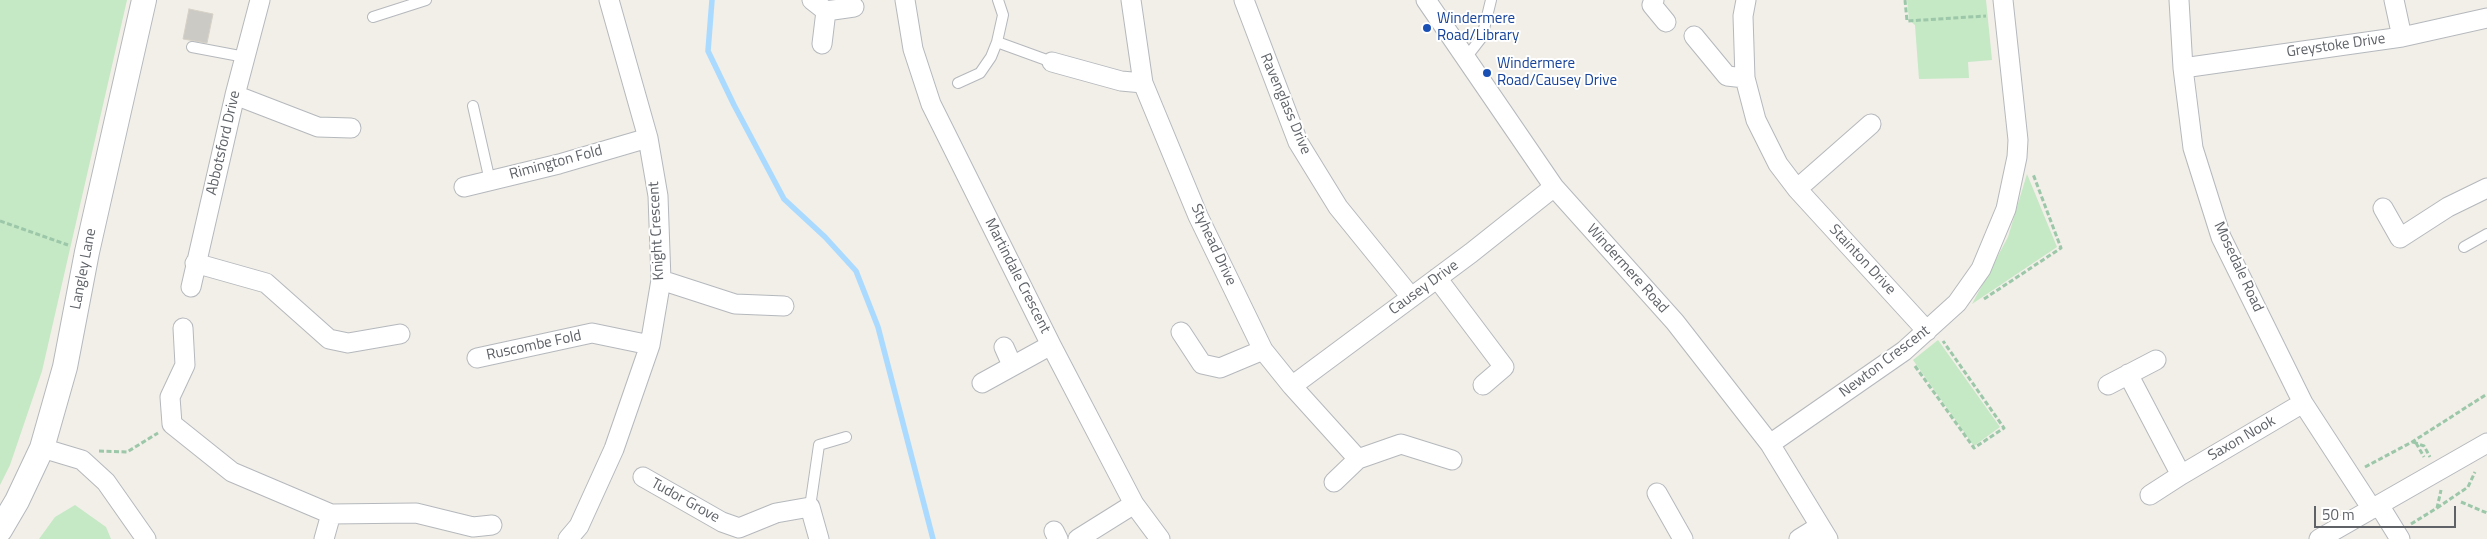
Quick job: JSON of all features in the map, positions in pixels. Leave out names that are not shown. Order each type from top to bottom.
[{"type":"street","name":"Langley Lane","points":[[0,530],[17,501],[42,448],[65,367],[87,252],[144,0]]},
{"type":"street","name":"Abbotsford Drive","points":[[191,287],[234,95],[260,0]]},
{"type":"street","name":"Knight Crescent","points":[[568,539],[579,526],[614,449],[650,345],[661,280],[658,196],[648,138],[609,0]]},
{"type":"street","name":"Martindale Crescent","points":[[905,0],[913,49],[931,104],[1051,345],[1134,504],[1160,539]]},
{"type":"street","name":"Styhead Drive","points":[[1131,0],[1143,82],[1198,216],[1263,350],[1292,386],[1358,459]]},
{"type":"street","name":"Ravenglass Drive","points":[[1244,0],[1298,142],[1338,207],[1411,297]]},
{"type":"street","name":"Windermere Road","points":[[1426,0],[1554,187],[1675,322],[1770,444],[1824,533]]},
{"type":"street","points":[[1654,0],[1652,5],[1666,22]]},
{"type":"street","name":"Stainton Drive","points":[[1746,0],[1743,16],[1745,78],[1756,120],[1778,164],[1797,189],[1930,328]]},
{"type":"street","name":"Mosedale Road","points":[[2179,0],[2183,68],[2193,148],[2221,237],[2304,403],[2398,536]]},
{"type":"street","points":[[2394,0],[2402,37]]},
{"type":"street","points":[[822,44],[819,6],[854,8]]},
{"type":"street","name":"Newton Crescent","points":[[1770,444],[1904,351],[1957,303],[1981,269],[2006,209],[2017,157],[2018,140],[2004,7]]},
{"type":"street","name":"Greystoke Drive","points":[[2183,68],[2402,37],[2487,18]]},
{"type":"street","points":[[1694,36],[1727,76],[1745,78]]},
{"type":"street","points":[[1052,62],[1121,81],[1143,82]]},
{"type":"street","points":[[234,95],[318,127],[351,128]]},
{"type":"street","points":[[1797,189],[1872,124]]},
{"type":"street","name":"Rimington Fold","points":[[464,187],[559,164],[648,138]]},
{"type":"street","name":"Causey Drive","points":[[1292,386],[1437,278],[1554,187]]},
{"type":"street","points":[[2382,208],[2400,238],[2448,207],[2487,188]]},
{"type":"street","points":[[195,264],[266,283],[329,339],[348,344],[400,334]]},
{"type":"street","points":[[1437,278],[1504,368],[1483,385]]},
{"type":"street","points":[[661,280],[735,304],[784,306]]},
{"type":"street","points":[[183,328],[186,366],[170,397],[172,424],[232,472],[331,514],[416,513],[473,527],[492,525]]},
{"type":"street","points":[[1182,332],[1202,364],[1220,368],[1263,350]]},
{"type":"street","name":"Ruscombe Fold","points":[[477,358],[592,333],[650,345]]},
{"type":"street","points":[[982,383],[1051,345]]},
{"type":"street","points":[[1004,347],[1012,365]]},
{"type":"street","points":[[2108,386],[2156,360]]},
{"type":"street","points":[[2128,374],[2180,475]]},
{"type":"street","name":"Saxon Nook","points":[[2150,495],[2180,475],[2304,403]]},
{"type":"street","points":[[1334,482],[1358,459],[1401,444],[1452,460]]},
{"type":"street","points":[[2319,539],[2485,444]]},
{"type":"street","points":[[42,448],[82,460],[106,482],[146,539]]},
{"type":"street","name":"Tudor Grove","points":[[643,477],[722,522],[739,528],[776,513],[810,507]]},
{"type":"street","points":[[1657,493],[1683,539]]},
{"type":"street","points":[[1078,539],[1134,504]]},
{"type":"street","points":[[810,507],[819,539]]},
{"type":"street","points":[[324,539],[331,514]]},
{"type":"street","points":[[1799,539],[1824,533]]},
{"type":"lane","points":[[373,17],[426,0]]},
{"type":"lane","points":[[958,83],[980,73],[997,42],[1003,16],[998,0]]},
{"type":"lane","points":[[1465,59],[1482,37],[1491,0]]},
{"type":"lane","points":[[997,42],[1052,62]]},
{"type":"lane","points":[[192,47],[245,57]]},
{"type":"lane","points":[[473,106],[490,181]]},
{"type":"lane","points":[[2464,247],[2487,234]]},
{"type":"lane","points":[[810,507],[819,445],[846,437]]},
{"type":"path","points":[[1905,0],[1907,21],[2004,7]]},
{"type":"path","points":[[1957,303],[1967,311],[2061,248],[2028,160],[2017,157]]},
{"type":"path","points":[[0,221],[87,252]]},
{"type":"path","points":[[1904,351],[1974,448],[2004,428],[1930,328]]},
{"type":"path","points":[[2373,463],[2414,442],[2487,394]]},
{"type":"path","points":[[82,460],[96,451],[127,452],[172,424]]},
{"type":"path","points":[[2398,536],[2436,508],[2468,488],[2484,454],[2485,444]]},
{"type":"path","points":[[2436,508],[2440,497]]},
{"type":"path","points":[[2461,502],[2487,513]]},
{"type":"green space","points":[[0,0],[127,0],[42,371],[10,465],[0,485]]},
{"type":"green space","points":[[1907,0],[1986,0],[1992,60],[1968,62],[1969,78],[1919,79],[1915,25],[1909,20]]},
{"type":"green space","points":[[2027,174],[2057,247],[1972,304],[2008,237]]},
{"type":"green space","points":[[1938,340],[2000,427],[1974,446],[1913,360]]},
{"type":"green space","points":[[75,505],[106,527],[111,539],[39,539],[55,517]]},
{"type":"building","points":[[189,9],[213,14],[207,43],[183,39]]},
{"type":"waterway","points":[[712,0],[708,51],[734,105],[784,199],[825,237],[856,271],[878,327],[933,539]]},
{"type":"place","name":"Windermere Road/Library","points":[[1427,28]]},
{"type":"place","name":"Windermere Road/Causey Drive","points":[[1487,73]]}]
